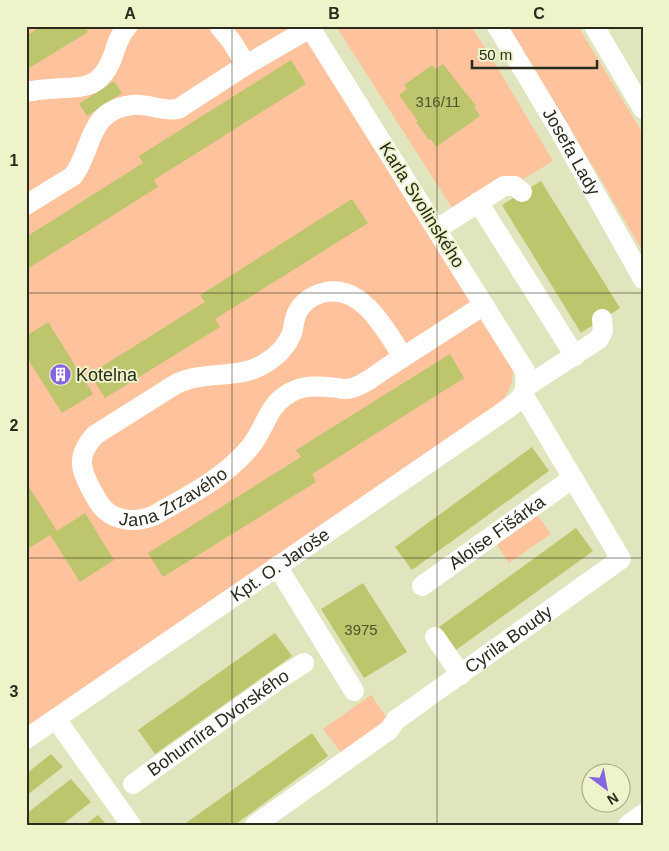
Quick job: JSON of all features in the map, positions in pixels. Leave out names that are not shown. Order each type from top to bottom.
[{"type":"street","points":[[26,92],[49,88],[77,88],[90,84],[107,69],[121,35],[128,26]]},
{"type":"street","points":[[220,26],[246,65]]},
{"type":"street","name":"Josefa Lady","points":[[497,26],[560,131],[642,277]]},
{"type":"street","points":[[594,26],[643,108]]},
{"type":"street","points":[[26,206],[73,176],[78,169],[94,129],[112,111],[133,105],[147,105],[167,110],[178,109],[310,27]]},
{"type":"street","name":"Karla Svolinského","points":[[310,27],[525,371],[525,391],[573,478],[621,558]]},
{"type":"street","points":[[436,229],[506,185],[515,186],[522,192]]},
{"type":"street","points":[[478,202],[575,356]]},
{"type":"street","name":"Jana Zrzavého","points":[[403,357],[381,324],[362,302],[341,292],[326,292],[316,295],[300,306],[289,340],[278,354],[247,371],[189,378],[176,384],[95,435],[88,443],[82,455],[81,467],[83,474],[106,512],[126,520],[146,519],[223,474],[251,446],[273,408],[286,395],[298,389],[312,386],[343,390],[353,388],[403,357],[484,305]]},
{"type":"street","name":"Kpt. O. Jaroše","points":[[26,739],[500,414],[525,391],[595,343],[602,336],[604,327],[602,319]]},
{"type":"street","name":"Aloise Fišárka","points":[[422,586],[573,478]]},
{"type":"street","name":"Cyrila Boudy","points":[[255,825],[389,730],[396,720],[621,558]]},
{"type":"street","points":[[277,566],[354,691]]},
{"type":"street","points":[[434,637],[461,674]]},
{"type":"street","name":"Bohumíra Dvorského","points":[[133,784],[304,662]]},
{"type":"street","points":[[56,719],[131,825]]},
{"type":"street","points":[[628,825],[643,814]]},
{"type":"shaded area","points":[[26,26],[301,26],[513,370],[510,388],[501,404],[26,729]]},
{"type":"shaded area","points":[[336,26],[471,26],[553,161],[520,181],[454,211]]},
{"type":"shaded area","points":[[508,26],[578,26],[643,134],[643,252],[603,183]]},
{"type":"shaded area","points":[[536,513],[551,534],[509,563],[495,542]]},
{"type":"shaded area","points":[[371,695],[389,721],[342,754],[323,729]]},
{"type":"building","points":[[42,26],[84,26],[88,32],[26,70],[26,36]]},
{"type":"building","points":[[291,60],[306,84],[154,180],[158,187],[26,270],[26,237],[143,163],[139,156]]},
{"type":"building","points":[[443,64],[476,106],[474,107],[480,116],[436,147],[416,122],[418,121],[399,95],[407,89],[404,85],[432,65],[435,69]]},
{"type":"building","points":[[114,81],[122,93],[87,116],[79,104]]},
{"type":"building","points":[[541,181],[620,308],[581,333],[502,205]]},
{"type":"building","points":[[352,199],[368,223],[215,319],[220,327],[105,398],[90,374],[205,302],[200,295]]},
{"type":"building","name":"Kotelna","points":[[48,322],[93,394],[62,413],[26,356],[26,336]]},
{"type":"building","points":[[450,354],[464,378],[312,474],[316,482],[163,577],[148,553],[301,457],[296,450]]},
{"type":"building","points":[[532,447],[549,471],[412,570],[395,547]]},
{"type":"building","points":[[27,484],[57,531],[85,513],[114,560],[80,582],[50,535],[26,550]]},
{"type":"building","points":[[576,528],[593,551],[456,650],[439,627]]},
{"type":"building","points":[[363,583],[407,652],[364,678],[321,609]]},
{"type":"building","points":[[275,633],[292,656],[155,754],[138,730]]},
{"type":"building","points":[[312,733],[328,756],[240,821],[233,825],[183,825]]},
{"type":"building","points":[[51,754],[63,767],[26,796],[26,774]]},
{"type":"building","points":[[71,779],[91,802],[62,825],[26,825],[26,814]]},
{"type":"building","points":[[98,815],[107,825],[85,825]]},
{"type":"place","name":"Kotelna","points":[[60,375]]}]
